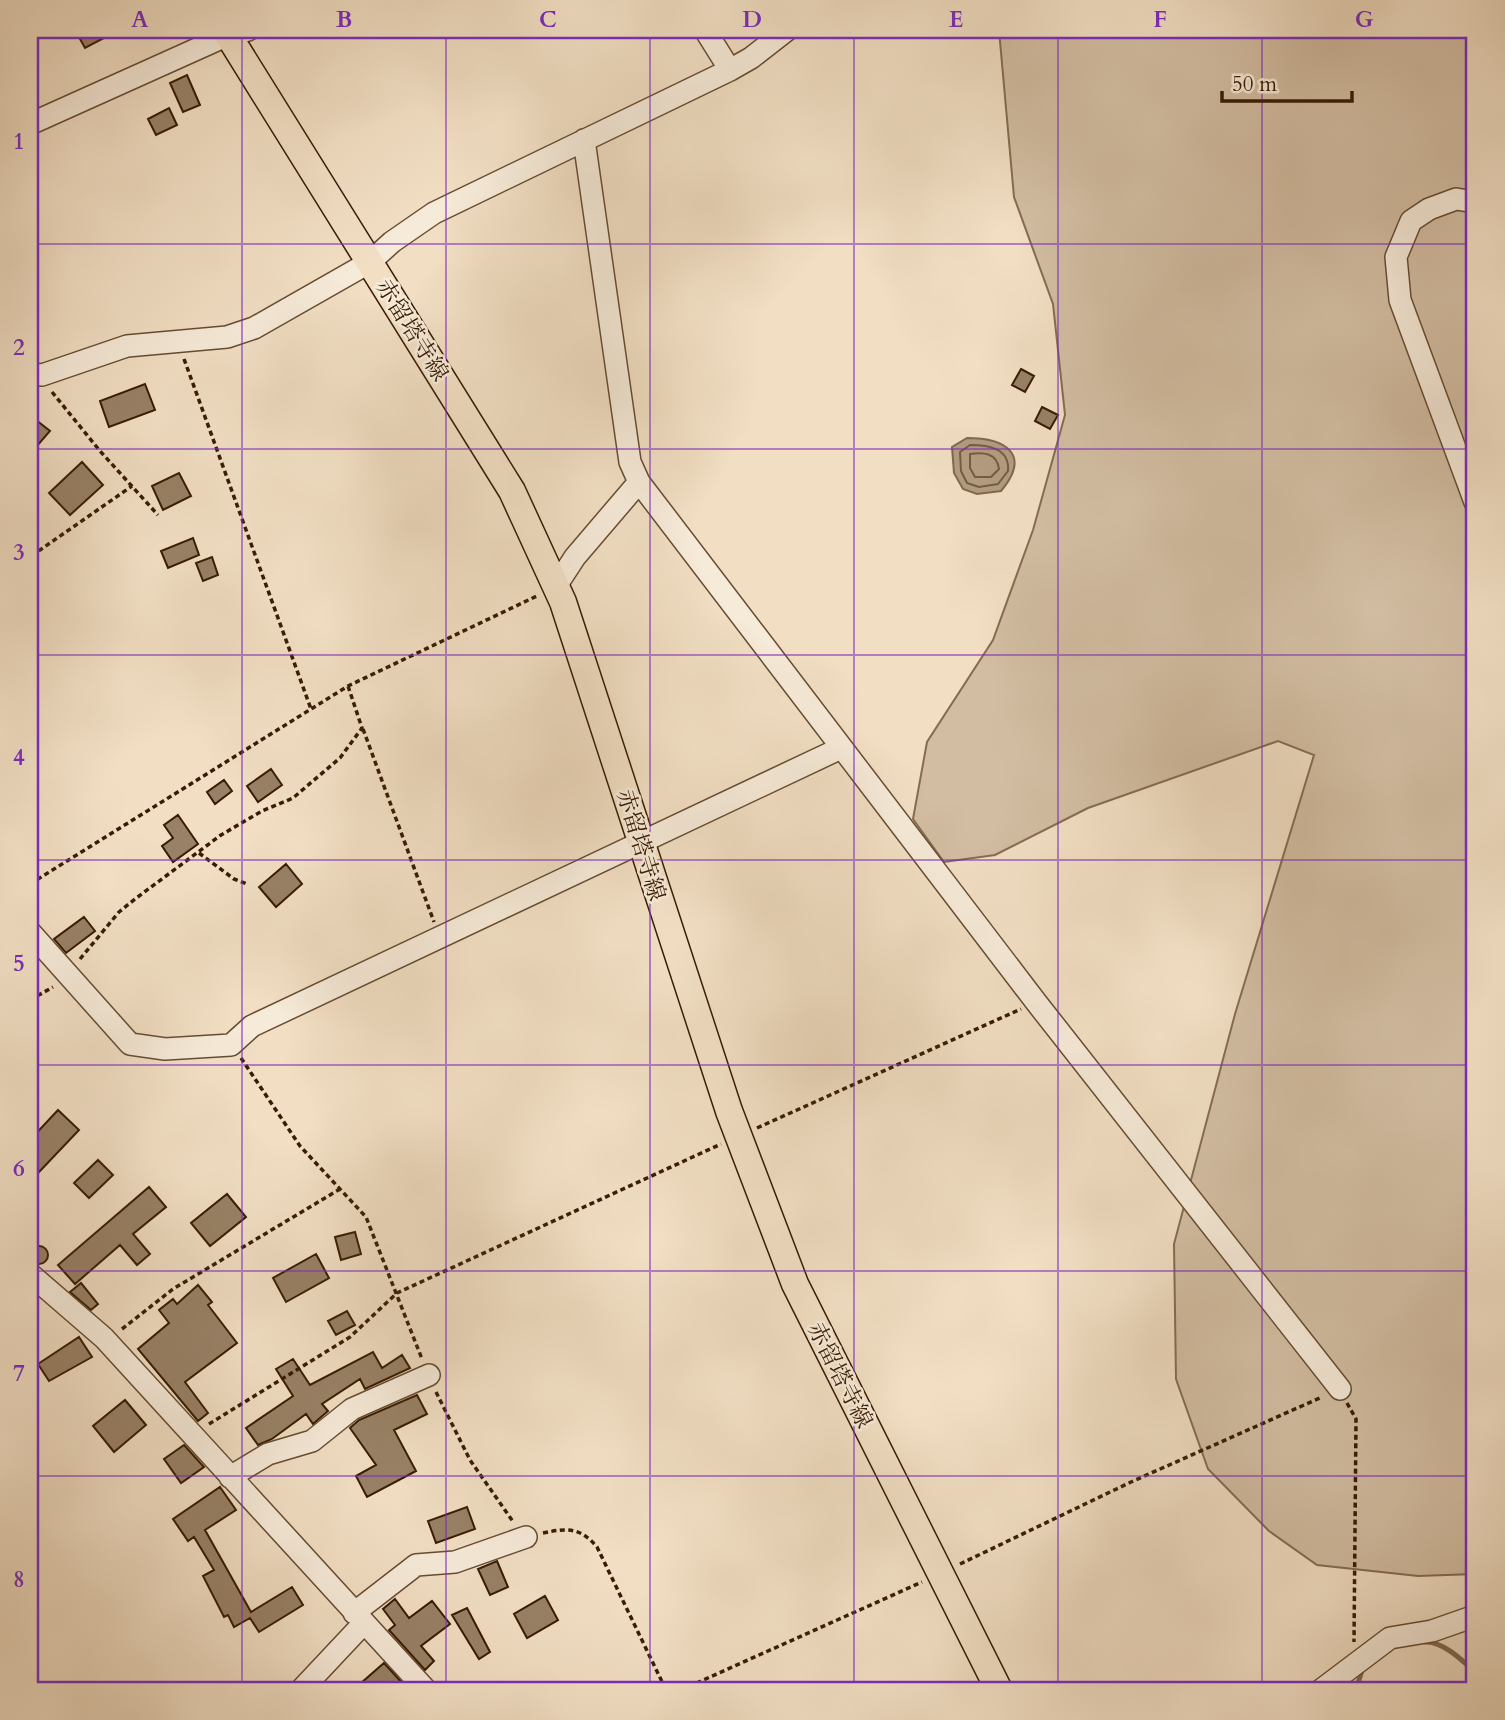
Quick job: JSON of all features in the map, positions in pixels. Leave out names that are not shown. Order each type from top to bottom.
[{"type":"main road","name":"赤留塔寺線","points":[[234,32],[370,262],[512,491],[556,586],[601,714],[639,843],[740,1136],[795,1284],[999,1690]]},
{"type":"street","points":[[705,30],[730,70]]},
{"type":"street","points":[[30,374],[41,375],[127,346],[226,337],[254,328],[370,262],[434,213],[730,70],[751,58],[787,30]]},
{"type":"street","points":[[30,124],[234,32]]},
{"type":"street","points":[[584,140],[630,462],[639,482],[1036,1002],[1340,1389]]},
{"type":"street","points":[[1475,202],[1456,199],[1429,209],[1411,221],[1396,257],[1400,300],[1475,502]]},
{"type":"street","points":[[556,586],[575,557],[639,482]]},
{"type":"street","points":[[30,932],[131,1044],[165,1049],[231,1045],[252,1026],[842,748]]},
{"type":"street","points":[[30,1274],[104,1338],[426,1690]]},
{"type":"street","points":[[230,1477],[268,1454],[312,1441],[352,1409],[429,1375]]},
{"type":"street","points":[[301,1690],[358,1618],[416,1565],[455,1562],[526,1537]]},
{"type":"street","points":[[1321,1690],[1390,1639],[1432,1631],[1475,1616]]},
{"type":"path","points":[[177,341],[311,709]]},
{"type":"path","points":[[50,390],[158,515]]},
{"type":"path","points":[[30,552],[40,550],[132,486]]},
{"type":"path","points":[[30,884],[348,686],[556,586]]},
{"type":"path","points":[[348,686],[439,937]]},
{"type":"path","points":[[30,1000],[68,976],[119,912],[233,828],[304,790],[340,758],[362,728]]},
{"type":"path","points":[[199,853],[234,879],[247,884]]},
{"type":"path","points":[[192,1435],[351,1338],[397,1293],[1036,1002]]},
{"type":"path","points":[[231,1045],[270,1098],[300,1146],[366,1217],[429,1375],[470,1460],[501,1509],[526,1537],[573,1528],[587,1535],[597,1546],[666,1690]]},
{"type":"path","points":[[104,1338],[132,1322],[173,1289],[340,1189]]},
{"type":"path","points":[[681,1690],[942,1573],[1130,1482],[1340,1389],[1356,1419],[1353,1666]]},
{"type":"shaded area","points":[[999,30],[1475,30],[1475,1574],[1418,1576],[1317,1565],[1269,1531],[1208,1469],[1176,1379],[1174,1244],[1235,1014],[1314,755],[1278,741],[1088,808],[995,855],[944,862],[913,819],[927,742],[993,640],[1033,530],[1065,415],[1053,304],[1014,197]]},
{"type":"water","points":[[967,438],[993,441],[1010,451],[1014,458],[1014,467],[1001,491],[977,494],[963,489],[954,473],[952,447]]},
{"type":"building","points":[[75,30],[119,30],[85,48]]},
{"type":"building","points":[[187,75],[200,105],[183,112],[170,83]]},
{"type":"building","points":[[169,108],[177,125],[156,135],[148,119]]},
{"type":"building","points":[[1021,369],[1034,376],[1025,392],[1012,385]]},
{"type":"building","points":[[145,384],[155,410],[109,427],[100,401]]},
{"type":"building","points":[[1042,407],[1058,415],[1050,429],[1035,421]]},
{"type":"building","points":[[36,420],[50,431],[30,454],[30,428]]},
{"type":"building","points":[[82,462],[103,485],[70,515],[49,493]]},
{"type":"building","points":[[179,473],[191,496],[163,510],[152,486]]},
{"type":"building","points":[[193,538],[199,555],[168,568],[161,551]]},
{"type":"building","points":[[212,557],[218,575],[203,581],[196,563]]},
{"type":"building","points":[[271,769],[282,785],[258,802],[247,786]]},
{"type":"building","points":[[224,780],[232,791],[215,804],[207,792]]},
{"type":"building","points":[[178,815],[198,844],[173,862],[162,846],[173,838],[164,825]]},
{"type":"building","points":[[286,864],[302,884],[276,907],[259,887]]},
{"type":"building","points":[[84,917],[95,931],[66,953],[54,939]]},
{"type":"building","points":[[58,1110],[79,1130],[39,1172],[30,1164],[30,1140]]},
{"type":"building","points":[[98,1160],[113,1175],[89,1198],[74,1183]]},
{"type":"building","points":[[149,1187],[166,1207],[133,1234],[150,1254],[137,1265],[120,1245],[75,1284],[58,1265]]},
{"type":"building","points":[[227,1194],[246,1217],[210,1246],[191,1223]]},
{"type":"building","points":[[355,1232],[361,1254],[341,1260],[335,1237]]},
{"type":"building","points":[[39,1246],[45,1249],[48,1255],[45,1261],[39,1264],[33,1261],[30,1255],[33,1249]]},
{"type":"building","points":[[316,1254],[329,1278],[286,1302],[273,1278]]},
{"type":"building","points":[[81,1283],[98,1304],[91,1310],[70,1292]]},
{"type":"building","points":[[198,1285],[212,1302],[208,1305],[237,1343],[185,1382],[208,1413],[198,1421],[138,1349],[169,1323],[159,1310],[173,1299],[177,1304]]},
{"type":"building","points":[[347,1311],[355,1325],[336,1335],[328,1321]]},
{"type":"building","points":[[79,1337],[92,1357],[49,1381],[38,1364]]},
{"type":"building","points":[[373,1352],[382,1368],[402,1355],[410,1368],[365,1389],[360,1379],[322,1404],[328,1411],[313,1424],[306,1414],[272,1439],[258,1445],[246,1428],[293,1396],[276,1369],[293,1359],[310,1385]]},
{"type":"building","points":[[417,1395],[427,1414],[394,1430],[416,1471],[367,1497],[356,1476],[376,1465],[350,1428],[359,1420]]},
{"type":"building","points":[[125,1400],[146,1425],[114,1452],[93,1426]]},
{"type":"building","points":[[184,1445],[204,1467],[181,1483],[164,1459]]},
{"type":"building","points":[[220,1487],[236,1510],[205,1530],[251,1612],[292,1587],[303,1605],[259,1632],[250,1618],[234,1627],[228,1615],[224,1617],[203,1576],[214,1570],[194,1537],[188,1541],[173,1519]]},
{"type":"building","points":[[467,1507],[475,1529],[436,1543],[428,1521]]},
{"type":"building","points":[[497,1561],[508,1587],[490,1595],[478,1569]]},
{"type":"building","points":[[545,1596],[558,1620],[527,1638],[514,1614]]},
{"type":"building","points":[[395,1599],[409,1618],[432,1601],[450,1624],[421,1646],[434,1661],[425,1670],[389,1630],[395,1625],[383,1609]]},
{"type":"building","points":[[467,1608],[490,1652],[479,1659],[452,1615]]},
{"type":"building","points":[[384,1663],[404,1685],[398,1690],[353,1690]]},
{"type":"waterway","points":[[1425,1642],[1446,1648],[1475,1672]]},
{"type":"waterway","points":[[1356,1690],[1362,1670]]}]
